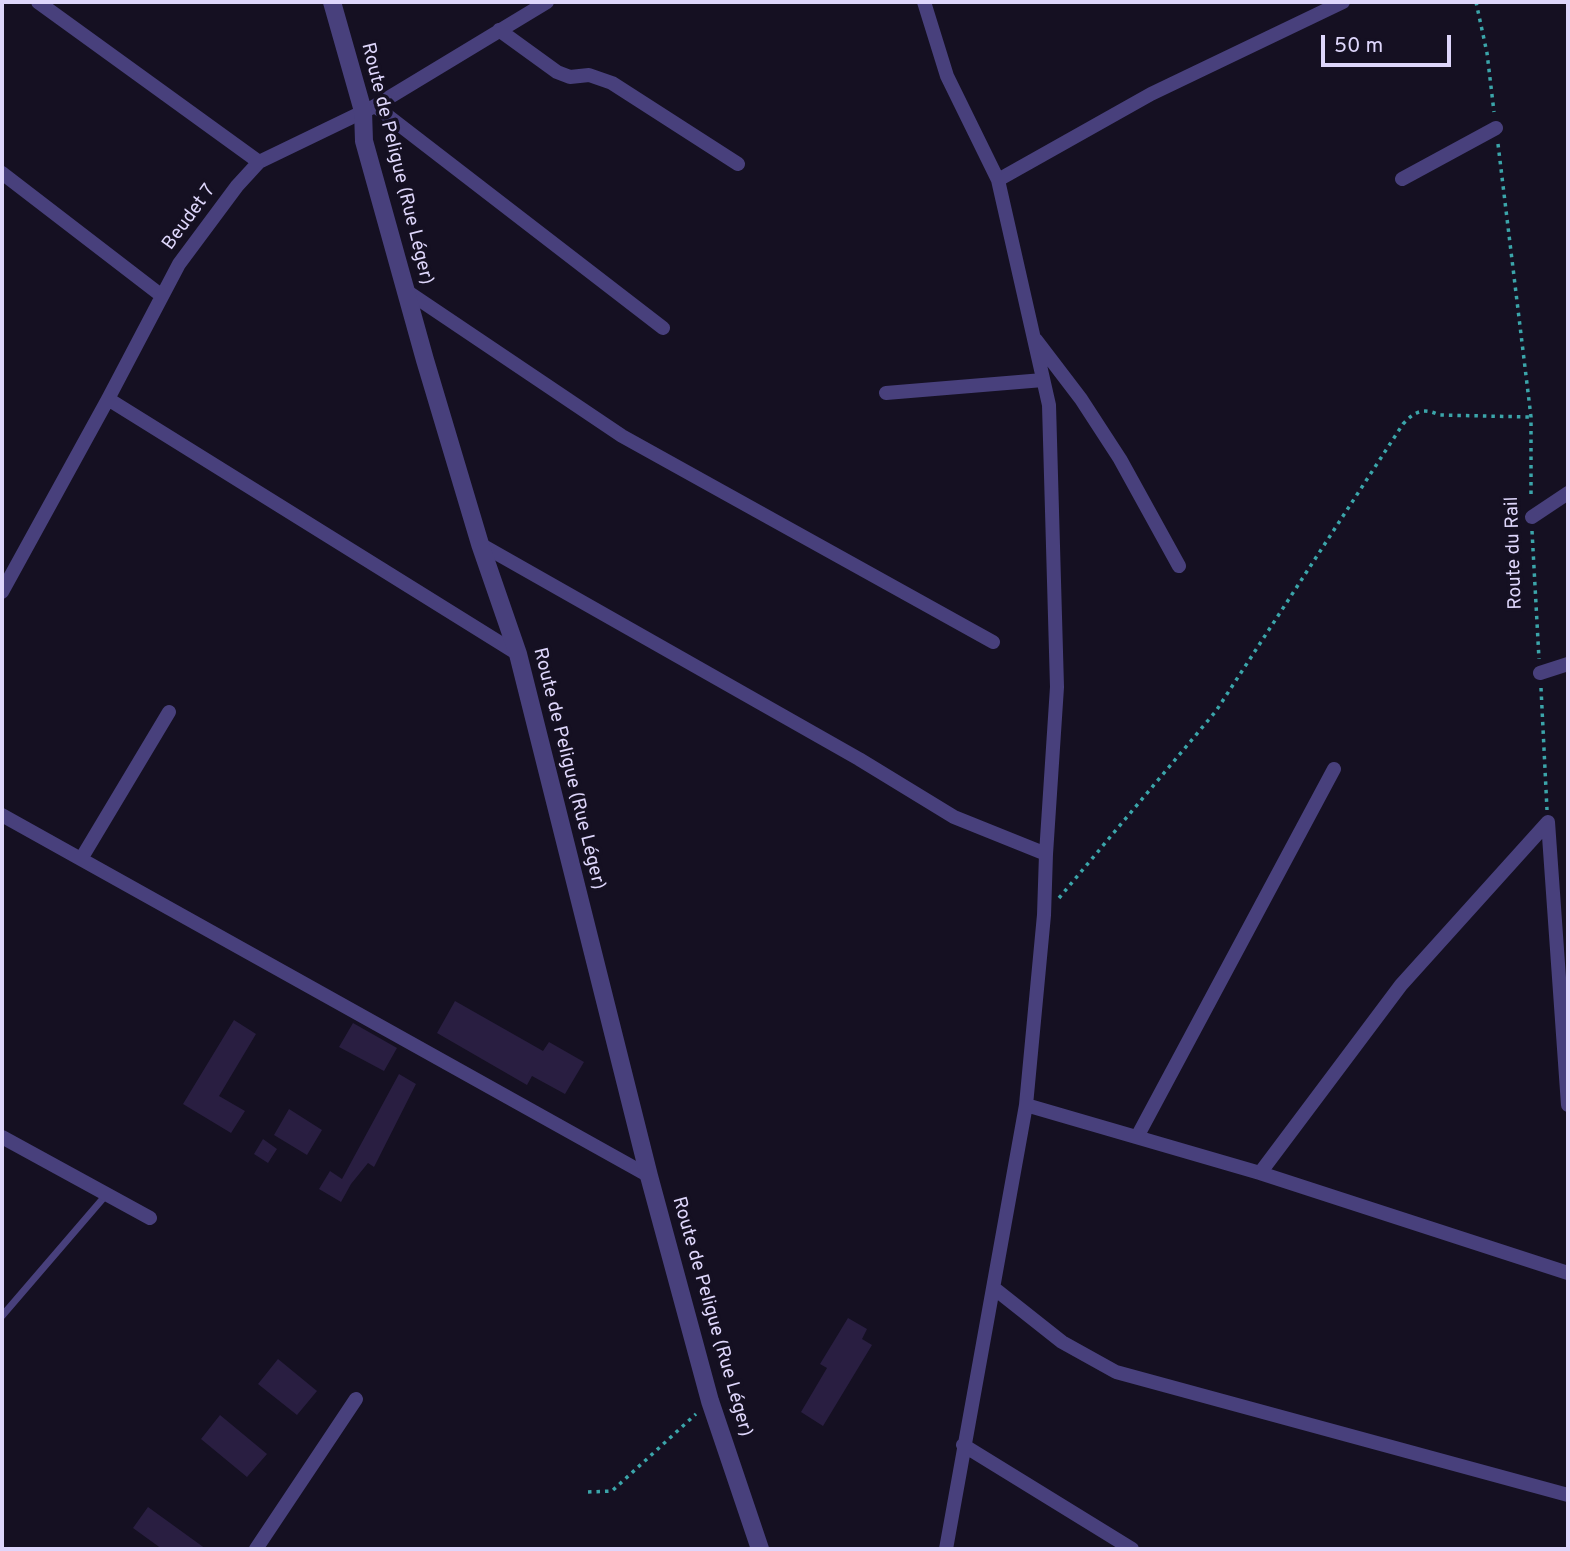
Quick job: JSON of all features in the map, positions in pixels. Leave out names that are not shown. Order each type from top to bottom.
[{"type":"street","points":[[38,2],[259,162]]},
{"type":"street","name":"Route de Peligue (Rue Léger)","points":[[332,2],[369,109],[364,141],[405,290],[480,544],[518,654],[649,1176],[710,1401],[760,1549]]},
{"type":"street","name":"Beudet 7","points":[[2,592],[179,264],[237,186],[259,162],[369,109],[547,2]]},
{"type":"street","points":[[925,2],[947,76],[998,180],[1049,405],[1057,687],[1044,915],[1026,1105],[1006,1211],[995,1289],[963,1445],[946,1549]]},
{"type":"street","points":[[998,180],[1151,94],[1343,2]]},
{"type":"street","points":[[499,30],[557,72],[570,77],[589,75],[612,83],[738,164]]},
{"type":"street","points":[[369,109],[663,328]]},
{"type":"street","points":[[1402,179],[1496,128]]},
{"type":"street","points":[[2,173],[162,296]]},
{"type":"street","points":[[405,290],[622,436],[993,642]]},
{"type":"street","points":[[1031,334],[1081,399],[1120,459],[1178,566]]},
{"type":"street","points":[[886,393],[1043,380]]},
{"type":"street","points":[[108,399],[518,654]]},
{"type":"street","points":[[1531,517],[1568,492]]},
{"type":"street","points":[[480,544],[859,759],[954,817],[1046,854]]},
{"type":"street","points":[[1540,673],[1568,664]]},
{"type":"street","points":[[81,859],[169,712]]},
{"type":"street","points":[[1137,1137],[1334,769]]},
{"type":"street","points":[[2,815],[649,1176]]},
{"type":"street","points":[[1548,822],[1568,1105]]},
{"type":"street","points":[[1260,1173],[1401,985],[1548,822]]},
{"type":"street","points":[[1026,1105],[1260,1173],[1568,1273]]},
{"type":"street","points":[[2,1137],[150,1218]]},
{"type":"street","points":[[995,1289],[1062,1342],[1116,1372],[1568,1496]]},
{"type":"street","points":[[256,1549],[356,1399]]},
{"type":"street","points":[[963,1445],[1132,1549]]},
{"type":"lane","points":[[2,1317],[106,1194]]},
{"type":"path","name":"Route du Rail","points":[[1476,2],[1487,53],[1531,417],[1531,517],[1548,822]]},
{"type":"path","points":[[1044,915],[1216,711],[1395,435],[1411,415],[1419,411],[1430,411],[1439,415],[1531,417]]},
{"type":"path","points":[[588,1492],[612,1491],[710,1401]]},
{"type":"building","points":[[455,1001],[543,1051],[549,1042],[584,1062],[565,1094],[532,1076],[527,1085],[437,1033]]},
{"type":"building","points":[[234,1020],[256,1034],[219,1096],[245,1111],[231,1133],[183,1104]]},
{"type":"building","points":[[353,1023],[397,1048],[384,1071],[339,1047]]},
{"type":"building","points":[[399,1074],[416,1084],[374,1167],[368,1163],[341,1202],[319,1189],[330,1171],[342,1179]]},
{"type":"building","points":[[289,1109],[322,1130],[307,1155],[274,1135]]},
{"type":"building","points":[[263,1139],[277,1149],[268,1163],[254,1154]]},
{"type":"building","points":[[848,1318],[867,1329],[862,1339],[872,1345],[823,1426],[801,1412],[827,1368],[820,1364]]},
{"type":"building","points":[[278,1359],[317,1391],[297,1415],[258,1384]]},
{"type":"building","points":[[220,1415],[267,1454],[247,1477],[201,1439]]},
{"type":"building","points":[[148,1507],[206,1549],[162,1549],[133,1528]]}]
